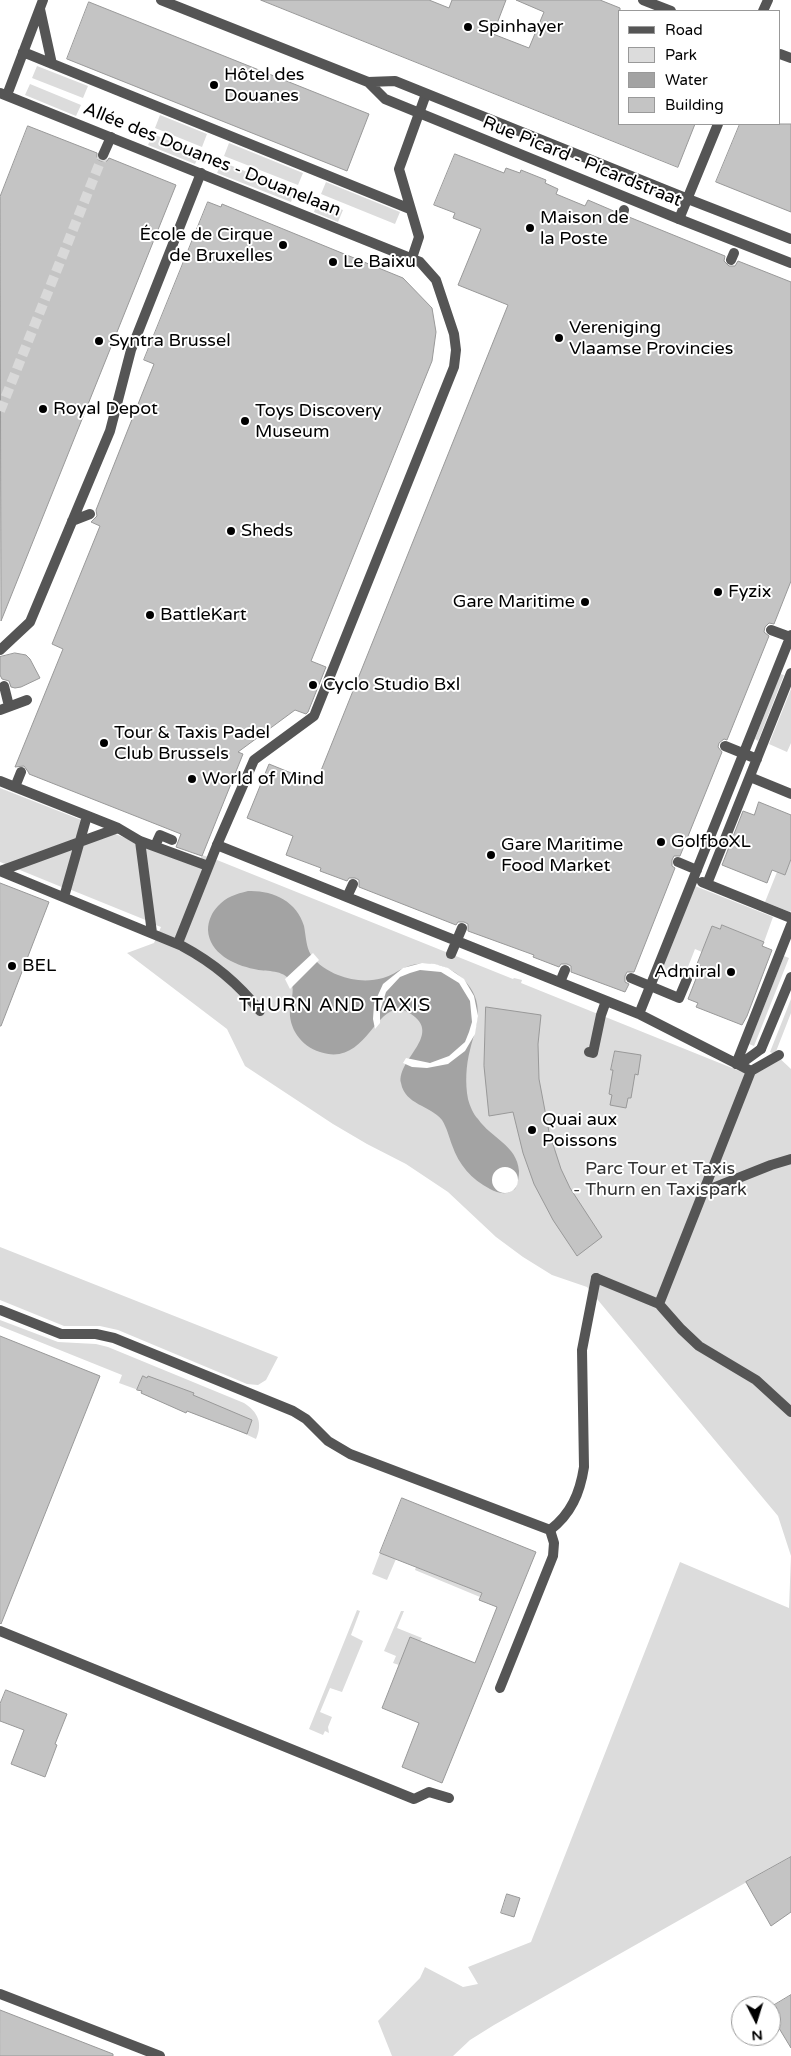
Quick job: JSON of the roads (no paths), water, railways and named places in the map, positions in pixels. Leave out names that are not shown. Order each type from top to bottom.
[{"type":"street","points":[[643,0],[668,10]]},
{"type":"street","name":"Rue Picard - Picardstraat","points":[[166,1],[368,82],[385,99],[791,263]]},
{"type":"street","points":[[3,94],[23,52],[41,4]]},
{"type":"street","points":[[41,4],[52,64]]},
{"type":"street","name":"Allée des Douanes - Douanelaan","points":[[23,52],[410,209]]},
{"type":"street","name":"Rue Picard - Picardstraat","points":[[368,82],[395,81],[791,239]]},
{"type":"street","name":"Allée des Douanes - Douanelaan","points":[[3,94],[420,262],[436,280],[454,334],[456,350],[454,367],[314,716],[254,760],[217,844],[178,943]]},
{"type":"street","points":[[412,258],[419,237],[399,169],[426,94]]},
{"type":"street","points":[[679,219],[718,125]]},
{"type":"street","points":[[103,156],[111,137]]},
{"type":"street","points":[[0,650],[30,622],[110,431],[131,350],[201,173]]},
{"type":"street","points":[[72,521],[90,514]]},
{"type":"street","points":[[639,1014],[790,638],[771,630]]},
{"type":"street","points":[[707,884],[790,678]]},
{"type":"street","points":[[7,686],[5,704],[27,700]]},
{"type":"street","points":[[725,746],[757,759]]},
{"type":"street","points":[[16,787],[22,772]]},
{"type":"street","points":[[750,777],[791,794]]},
{"type":"street","points":[[0,781],[118,828],[140,841],[208,866]]},
{"type":"street","points":[[64,897],[87,816]]},
{"type":"street","points":[[0,871],[118,828]]},
{"type":"street","points":[[155,846],[160,835],[172,840]]},
{"type":"street","points":[[140,841],[152,933]]},
{"type":"street","points":[[217,844],[639,1014],[751,1071]]},
{"type":"street","points":[[678,862],[707,884],[791,918]]},
{"type":"street","points":[[0,871],[178,943],[228,975],[260,1011]]},
{"type":"street","points":[[347,897],[353,884]]},
{"type":"street","points":[[738,1064],[791,925]]},
{"type":"street","points":[[451,954],[462,928]]},
{"type":"street","points":[[560,982],[565,970]]},
{"type":"street","points":[[631,978],[679,998],[687,979]]},
{"type":"street","points":[[738,1064],[761,1049],[791,978]]},
{"type":"street","points":[[589,1052],[593,1053],[606,1001]]},
{"type":"street","points":[[659,1304],[751,1071],[779,1055]]},
{"type":"street","points":[[703,1192],[791,1159]]},
{"type":"street","points":[[550,1530],[568,1512],[577,1497],[582,1482],[584,1467],[582,1350],[596,1278],[659,1304],[699,1346],[756,1380],[791,1412]]},
{"type":"street","points":[[0,1310],[62,1334],[105,1335],[134,1345],[293,1411],[306,1419],[328,1441],[350,1454],[550,1530]]},
{"type":"street","points":[[500,1688],[553,1556],[554,1543],[550,1530]]},
{"type":"street","points":[[0,1631],[414,1799],[429,1792],[449,1798]]},
{"type":"street","points":[[0,1994],[160,2056]]},
{"type":"water","points":[[248,891],[274,895],[290,904],[301,917],[311,955],[323,967],[338,975],[355,980],[372,980],[386,977],[411,965],[435,964],[450,970],[463,979],[475,996],[478,1013],[467,1068],[466,1087],[468,1099],[472,1110],[483,1126],[509,1148],[514,1155],[519,1171],[515,1189],[506,1193],[497,1192],[471,1176],[458,1159],[442,1120],[407,1096],[403,1090],[401,1083],[402,1074],[405,1065],[421,1039],[422,1030],[420,1022],[411,1014],[399,1009],[389,1012],[362,1041],[350,1050],[337,1054],[320,1052],[302,1041],[291,1022],[290,1008],[293,990],[289,979],[277,972],[254,969],[231,961],[218,951],[209,938],[208,930],[212,914],[224,900]]},
{"type":"tunnel","points":[[0,411],[103,155]]},
{"type":"place","name":"Spinhayer","points":[[468,27]]},
{"type":"place","name":"Hôtel des Douanes","points":[[214,85]]},
{"type":"place","name":"Maison de la Poste","points":[[530,228]]},
{"type":"place","name":"École de Cirque de Bruxelles","points":[[283,245]]},
{"type":"place","name":"Le Baixu","points":[[333,262]]},
{"type":"place","name":"Vereniging Vlaamse Provincies","points":[[559,338]]},
{"type":"place","name":"Syntra Brussel","points":[[99,341]]},
{"type":"place","name":"Royal Depot","points":[[43,409]]},
{"type":"place","name":"Toys Discovery Museum","points":[[245,421]]},
{"type":"place","name":"Sheds","points":[[231,531]]},
{"type":"place","name":"Fyzix","points":[[718,592]]},
{"type":"place","name":"Gare Maritime","points":[[585,602]]},
{"type":"place","name":"BattleKart","points":[[150,615]]},
{"type":"place","name":"Cyclo Studio Bxl","points":[[313,685]]},
{"type":"place","name":"Tour & Taxis Padel Club Brussels","points":[[104,743]]},
{"type":"place","name":"World of Mind","points":[[192,779]]},
{"type":"place","name":"GolfboXL","points":[[661,842]]},
{"type":"place","name":"Gare Maritime Food Market","points":[[491,855]]},
{"type":"place","name":"BEL","points":[[12,966]]},
{"type":"place","name":"Admiral","points":[[731,972]]},
{"type":"place","name":"Quai aux Poissons","points":[[532,1130]]},
{"type":"district","name":"THURN AND TAXIS","points":[[335,1006]]},
{"type":"park label","name":"Parc Tour et Taxis - Thurn en Taxispark","points":[[660,1179]]}]
